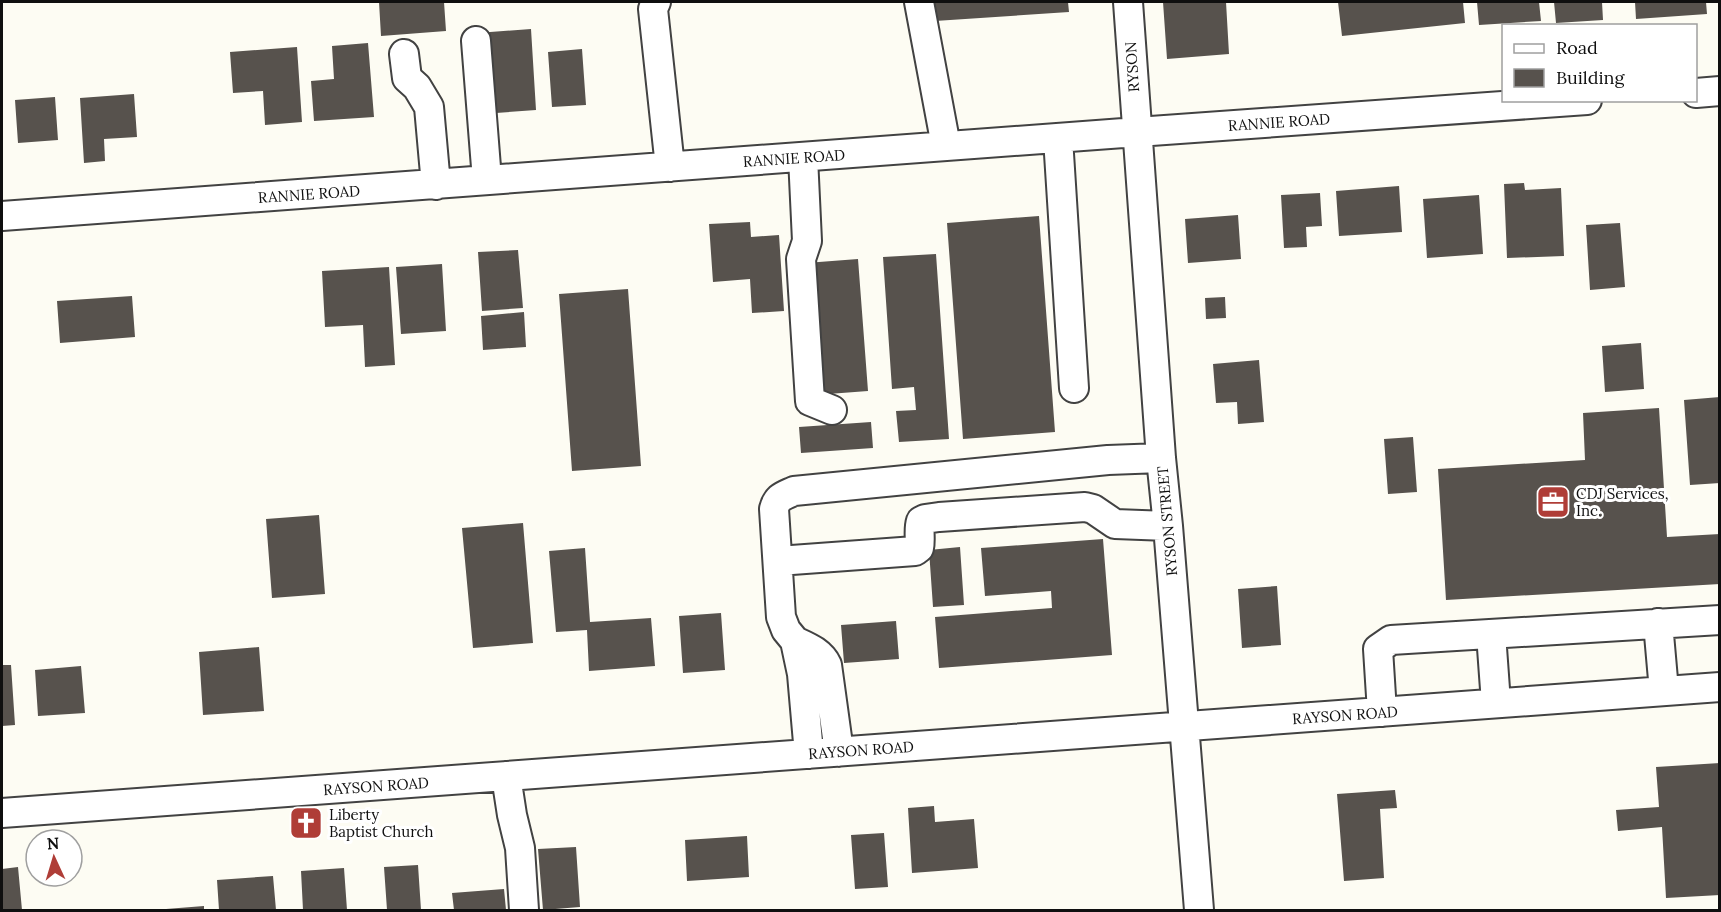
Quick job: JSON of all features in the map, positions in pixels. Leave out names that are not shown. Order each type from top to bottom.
[{"type":"street","points":[[656,2],[653,9],[670,167]]},
{"type":"street","points":[[920,2],[946,146]]},
{"type":"street","name":"RYSON","points":[[1128,2],[1137,132]]},
{"type":"street","points":[[476,41],[487,180]]},
{"type":"street","points":[[404,54],[407,78],[417,87],[429,106],[436,184]]},
{"type":"street","points":[[1697,93],[1719,91]]},
{"type":"street","name":"RANNIE ROAD","points":[[2,216],[1559,102]]},
{"type":"street","name":"RYSON STREET","points":[[1137,132],[1161,458],[1199,910]]},
{"type":"street","points":[[1058,138],[1074,388]]},
{"type":"street","points":[[803,157],[807,241],[801,259],[810,401],[832,410]]},
{"type":"street","points":[[838,752],[827,665],[818,653],[795,641],[786,630],[781,617],[774,509],[776,501],[794,492],[1108,460],[1161,458]]},
{"type":"street","points":[[936,477],[939,518]]},
{"type":"street","points":[[778,561],[915,551],[921,543],[919,526],[921,521],[926,519],[1085,507],[1093,509],[1115,524],[1168,526]]},
{"type":"street","points":[[1382,712],[1378,649],[1390,640],[1719,620]]},
{"type":"street","points":[[1658,623],[1664,691]]},
{"type":"street","points":[[1491,633],[1496,704]]},
{"type":"street","points":[[795,641],[802,674],[809,754]]},
{"type":"street","name":"RAYSON ROAD","points":[[2,813],[1719,687]]},
{"type":"street","points":[[506,776],[520,848],[524,910]]},
{"type":"building","points":[[379,2],[444,2],[446,31],[381,36]]},
{"type":"building","points":[[934,2],[1068,2],[1069,12],[935,21]]},
{"type":"building","points":[[1163,2],[1226,2],[1229,54],[1167,59]]},
{"type":"building","points":[[1338,2],[1463,2],[1465,23],[1342,36]]},
{"type":"building","points":[[1477,2],[1539,2],[1541,21],[1479,25]]},
{"type":"building","points":[[1554,2],[1602,2],[1603,20],[1556,23]]},
{"type":"building","points":[[1635,2],[1706,2],[1707,14],[1636,19]]},
{"type":"building","points":[[531,29],[536,110],[482,114],[477,33]]},
{"type":"building","points":[[368,43],[374,117],[314,121],[311,81],[334,79],[332,46]]},
{"type":"building","points":[[297,47],[302,122],[265,125],[263,91],[233,93],[230,52]]},
{"type":"building","points":[[582,49],[586,105],[552,107],[548,52]]},
{"type":"building","points":[[134,94],[137,137],[104,139],[105,161],[84,163],[80,98]]},
{"type":"building","points":[[55,97],[58,140],[18,143],[15,100]]},
{"type":"building","points":[[1524,183],[1525,190],[1561,188],[1564,256],[1507,258],[1504,184]]},
{"type":"building","points":[[1399,186],[1402,232],[1339,236],[1336,191]]},
{"type":"building","points":[[1320,193],[1322,226],[1306,227],[1307,247],[1284,248],[1281,195]]},
{"type":"building","points":[[1479,195],[1483,254],[1427,258],[1423,199]]},
{"type":"building","points":[[1238,215],[1241,259],[1188,263],[1185,219]]},
{"type":"building","points":[[1039,216],[1055,432],[963,439],[947,223]]},
{"type":"building","points":[[750,222],[751,237],[779,235],[784,311],[752,313],[750,279],[713,282],[709,224]]},
{"type":"building","points":[[1620,223],[1625,287],[1590,290],[1586,225]]},
{"type":"building","points":[[518,250],[523,308],[482,311],[478,252]]},
{"type":"building","points":[[936,254],[949,439],[899,442],[896,411],[916,410],[914,387],[892,389],[883,257]]},
{"type":"building","points":[[858,259],[868,391],[815,395],[806,263]]},
{"type":"building","points":[[442,264],[446,331],[401,334],[396,267]]},
{"type":"building","points":[[389,267],[395,365],[365,367],[363,325],[325,327],[322,271]]},
{"type":"building","points":[[628,289],[641,466],[572,471],[559,294]]},
{"type":"building","points":[[132,296],[135,337],[60,343],[57,301]]},
{"type":"building","points":[[1225,297],[1226,318],[1206,319],[1205,298]]},
{"type":"building","points":[[524,312],[526,347],[483,350],[481,316]]},
{"type":"building","points":[[1641,343],[1644,389],[1605,392],[1602,346]]},
{"type":"building","points":[[1259,360],[1264,422],[1238,424],[1237,402],[1216,403],[1213,364]]},
{"type":"building","points":[[1720,397],[1720,483],[1690,485],[1684,400]]},
{"type":"building","name":"CDJ Services, Inc.","points":[[1659,408],[1667,537],[1720,534],[1720,584],[1446,600],[1438,469],[1585,460],[1583,413]]},
{"type":"building","points":[[871,422],[873,448],[801,453],[799,427]]},
{"type":"building","points":[[1413,437],[1417,492],[1388,494],[1384,439]]},
{"type":"building","points":[[319,515],[325,594],[272,598],[266,519]]},
{"type":"building","points":[[523,523],[533,643],[473,648],[462,528]]},
{"type":"building","points":[[1103,539],[1112,655],[939,668],[935,617],[1052,608],[1051,591],[985,596],[981,548]]},
{"type":"building","points":[[960,547],[964,605],[933,607],[929,550]]},
{"type":"building","points":[[585,548],[590,622],[651,618],[655,666],[589,671],[587,630],[556,632],[549,551]]},
{"type":"building","points":[[1277,586],[1281,645],[1242,648],[1238,589]]},
{"type":"building","points":[[721,613],[725,670],[683,673],[679,616]]},
{"type":"building","points":[[896,621],[899,659],[844,663],[841,625]]},
{"type":"building","points":[[259,647],[264,711],[203,715],[199,652]]},
{"type":"building","points":[[2,665],[11,665],[15,725],[2,726]]},
{"type":"building","points":[[81,666],[85,713],[38,716],[35,670]]},
{"type":"building","points":[[1720,763],[1720,895],[1666,898],[1662,827],[1618,831],[1616,810],[1659,807],[1656,767]]},
{"type":"building","points":[[1395,790],[1397,808],[1380,809],[1384,878],[1344,881],[1337,794]]},
{"type":"building","points":[[934,806],[935,822],[974,819],[978,868],[912,873],[908,808]]},
{"type":"building","points":[[884,833],[888,887],[855,889],[851,835]]},
{"type":"building","points":[[747,836],[749,877],[687,881],[685,840]]},
{"type":"building","points":[[576,847],[580,907],[543,910],[538,849]]},
{"type":"building","points":[[418,865],[421,910],[387,910],[384,867]]},
{"type":"building","points":[[18,867],[22,910],[2,910],[2,869]]},
{"type":"building","points":[[344,868],[347,910],[303,910],[301,871]]},
{"type":"building","points":[[273,876],[276,910],[219,910],[217,880]]},
{"type":"building","points":[[504,889],[506,910],[454,910],[452,893]]},
{"type":"building","points":[[204,906],[204,910],[166,910],[166,909]]},
{"type":"place","name":"CDJ Services, Inc.","points":[[1553,502]]},
{"type":"place","name":"Liberty Baptist Church","points":[[306,823]]}]
